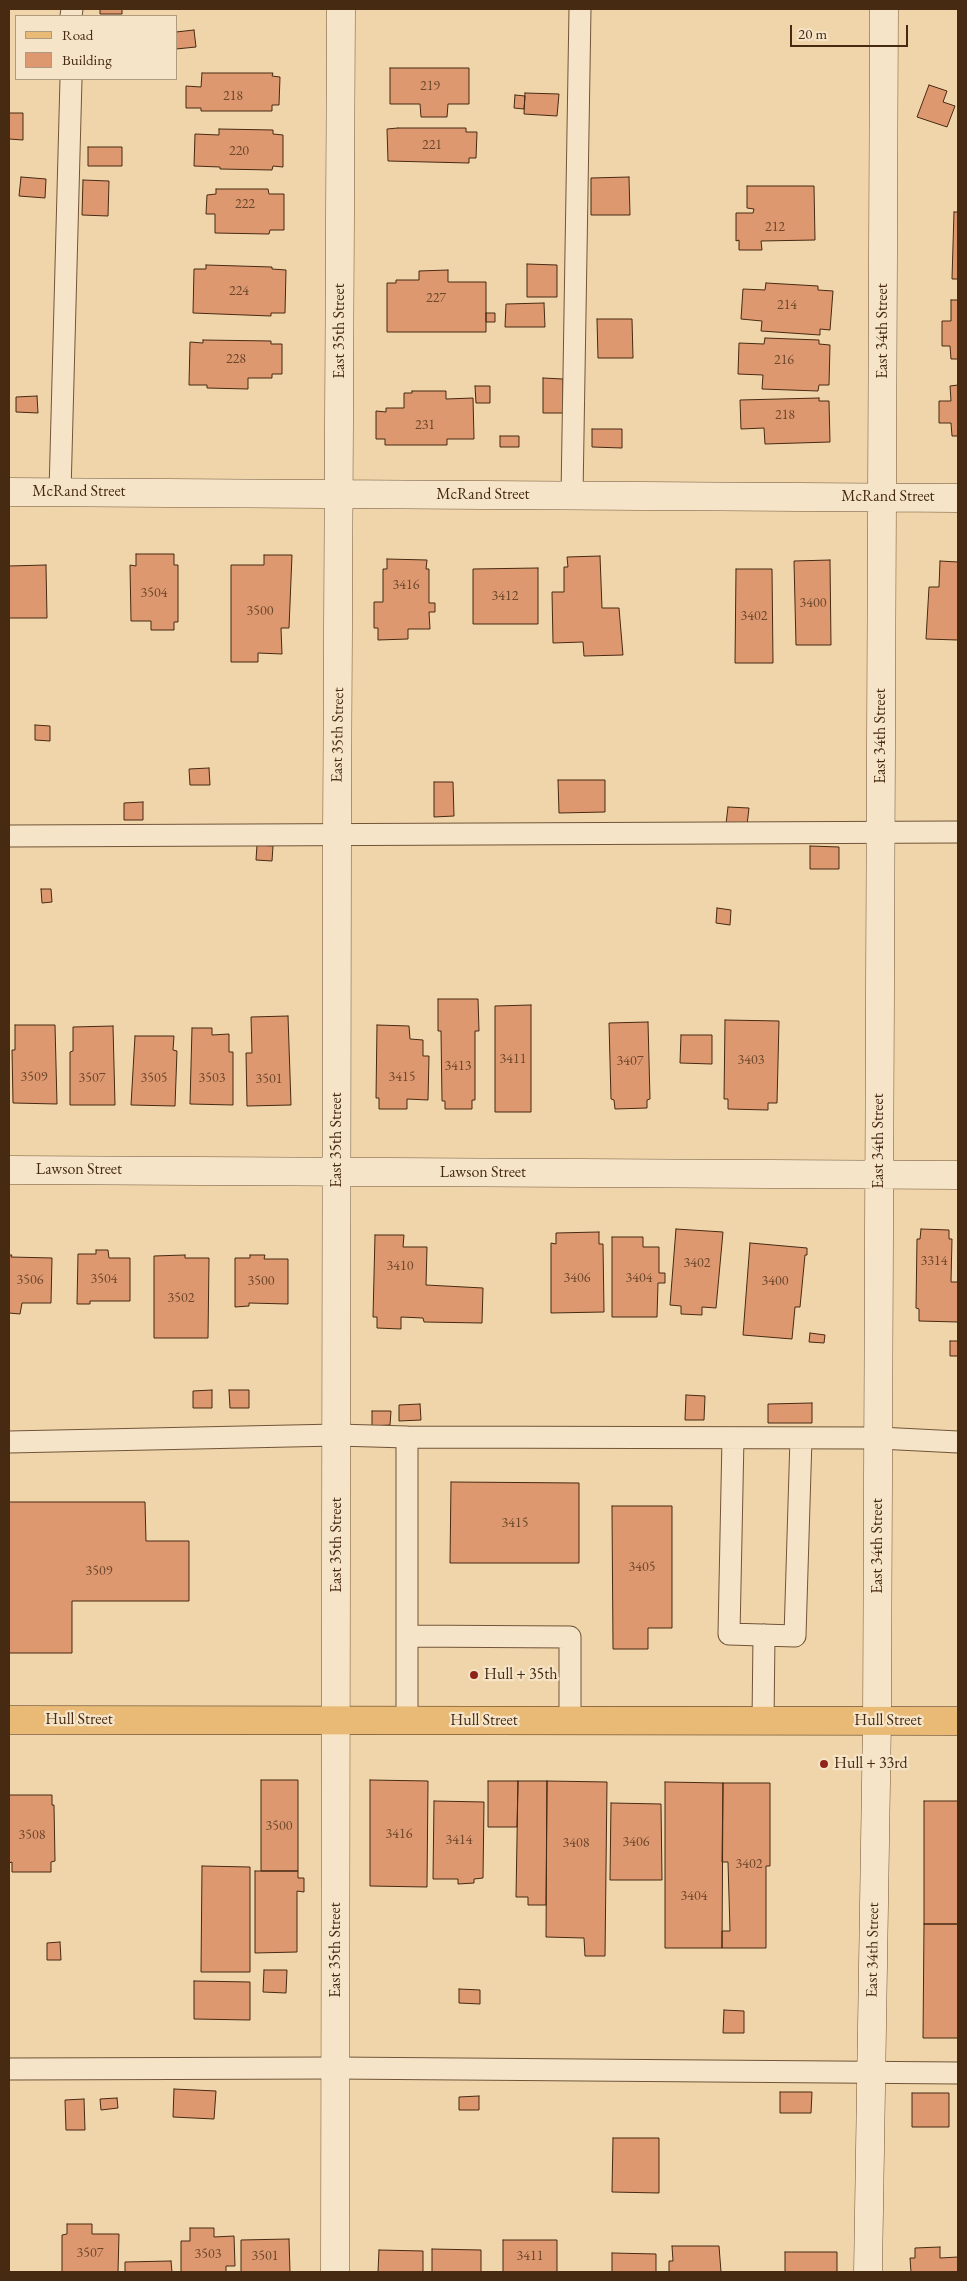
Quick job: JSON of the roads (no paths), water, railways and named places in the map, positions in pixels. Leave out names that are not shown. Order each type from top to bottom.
[{"type":"main road","name":"Hull Street","points":[[9,1720],[958,1722]]},
{"type":"street","name":"East 35th Street","points":[[335,2272],[337,835],[341,9]]},
{"type":"street","name":"East 34th Street","points":[[868,2272],[877,1721],[884,9]]},
{"type":"street","name":"McRand Street","points":[[9,492],[958,498]]},
{"type":"street","name":"Lawson Street","points":[[9,1170],[958,1175]]},
{"type":"lane","points":[[572,495],[580,9]]},
{"type":"lane","points":[[60,492],[71,80]]},
{"type":"lane","points":[[9,836],[958,832]]},
{"type":"lane","points":[[9,1442],[337,1435],[407,1437],[879,1438],[958,1442]]},
{"type":"lane","points":[[407,1437],[407,1722]]},
{"type":"lane","points":[[733,1438],[729,1634],[795,1636],[801,1438]]},
{"type":"lane","points":[[763,1722],[764,1635]]},
{"type":"lane","points":[[407,1636],[570,1638],[570,1721]]},
{"type":"lane","points":[[9,2069],[335,2068],[958,2073]]},
{"type":"place","name":"Hull + 35th","points":[[474,1675]]},
{"type":"place","name":"Hull + 33rd","points":[[824,1764]]}]
